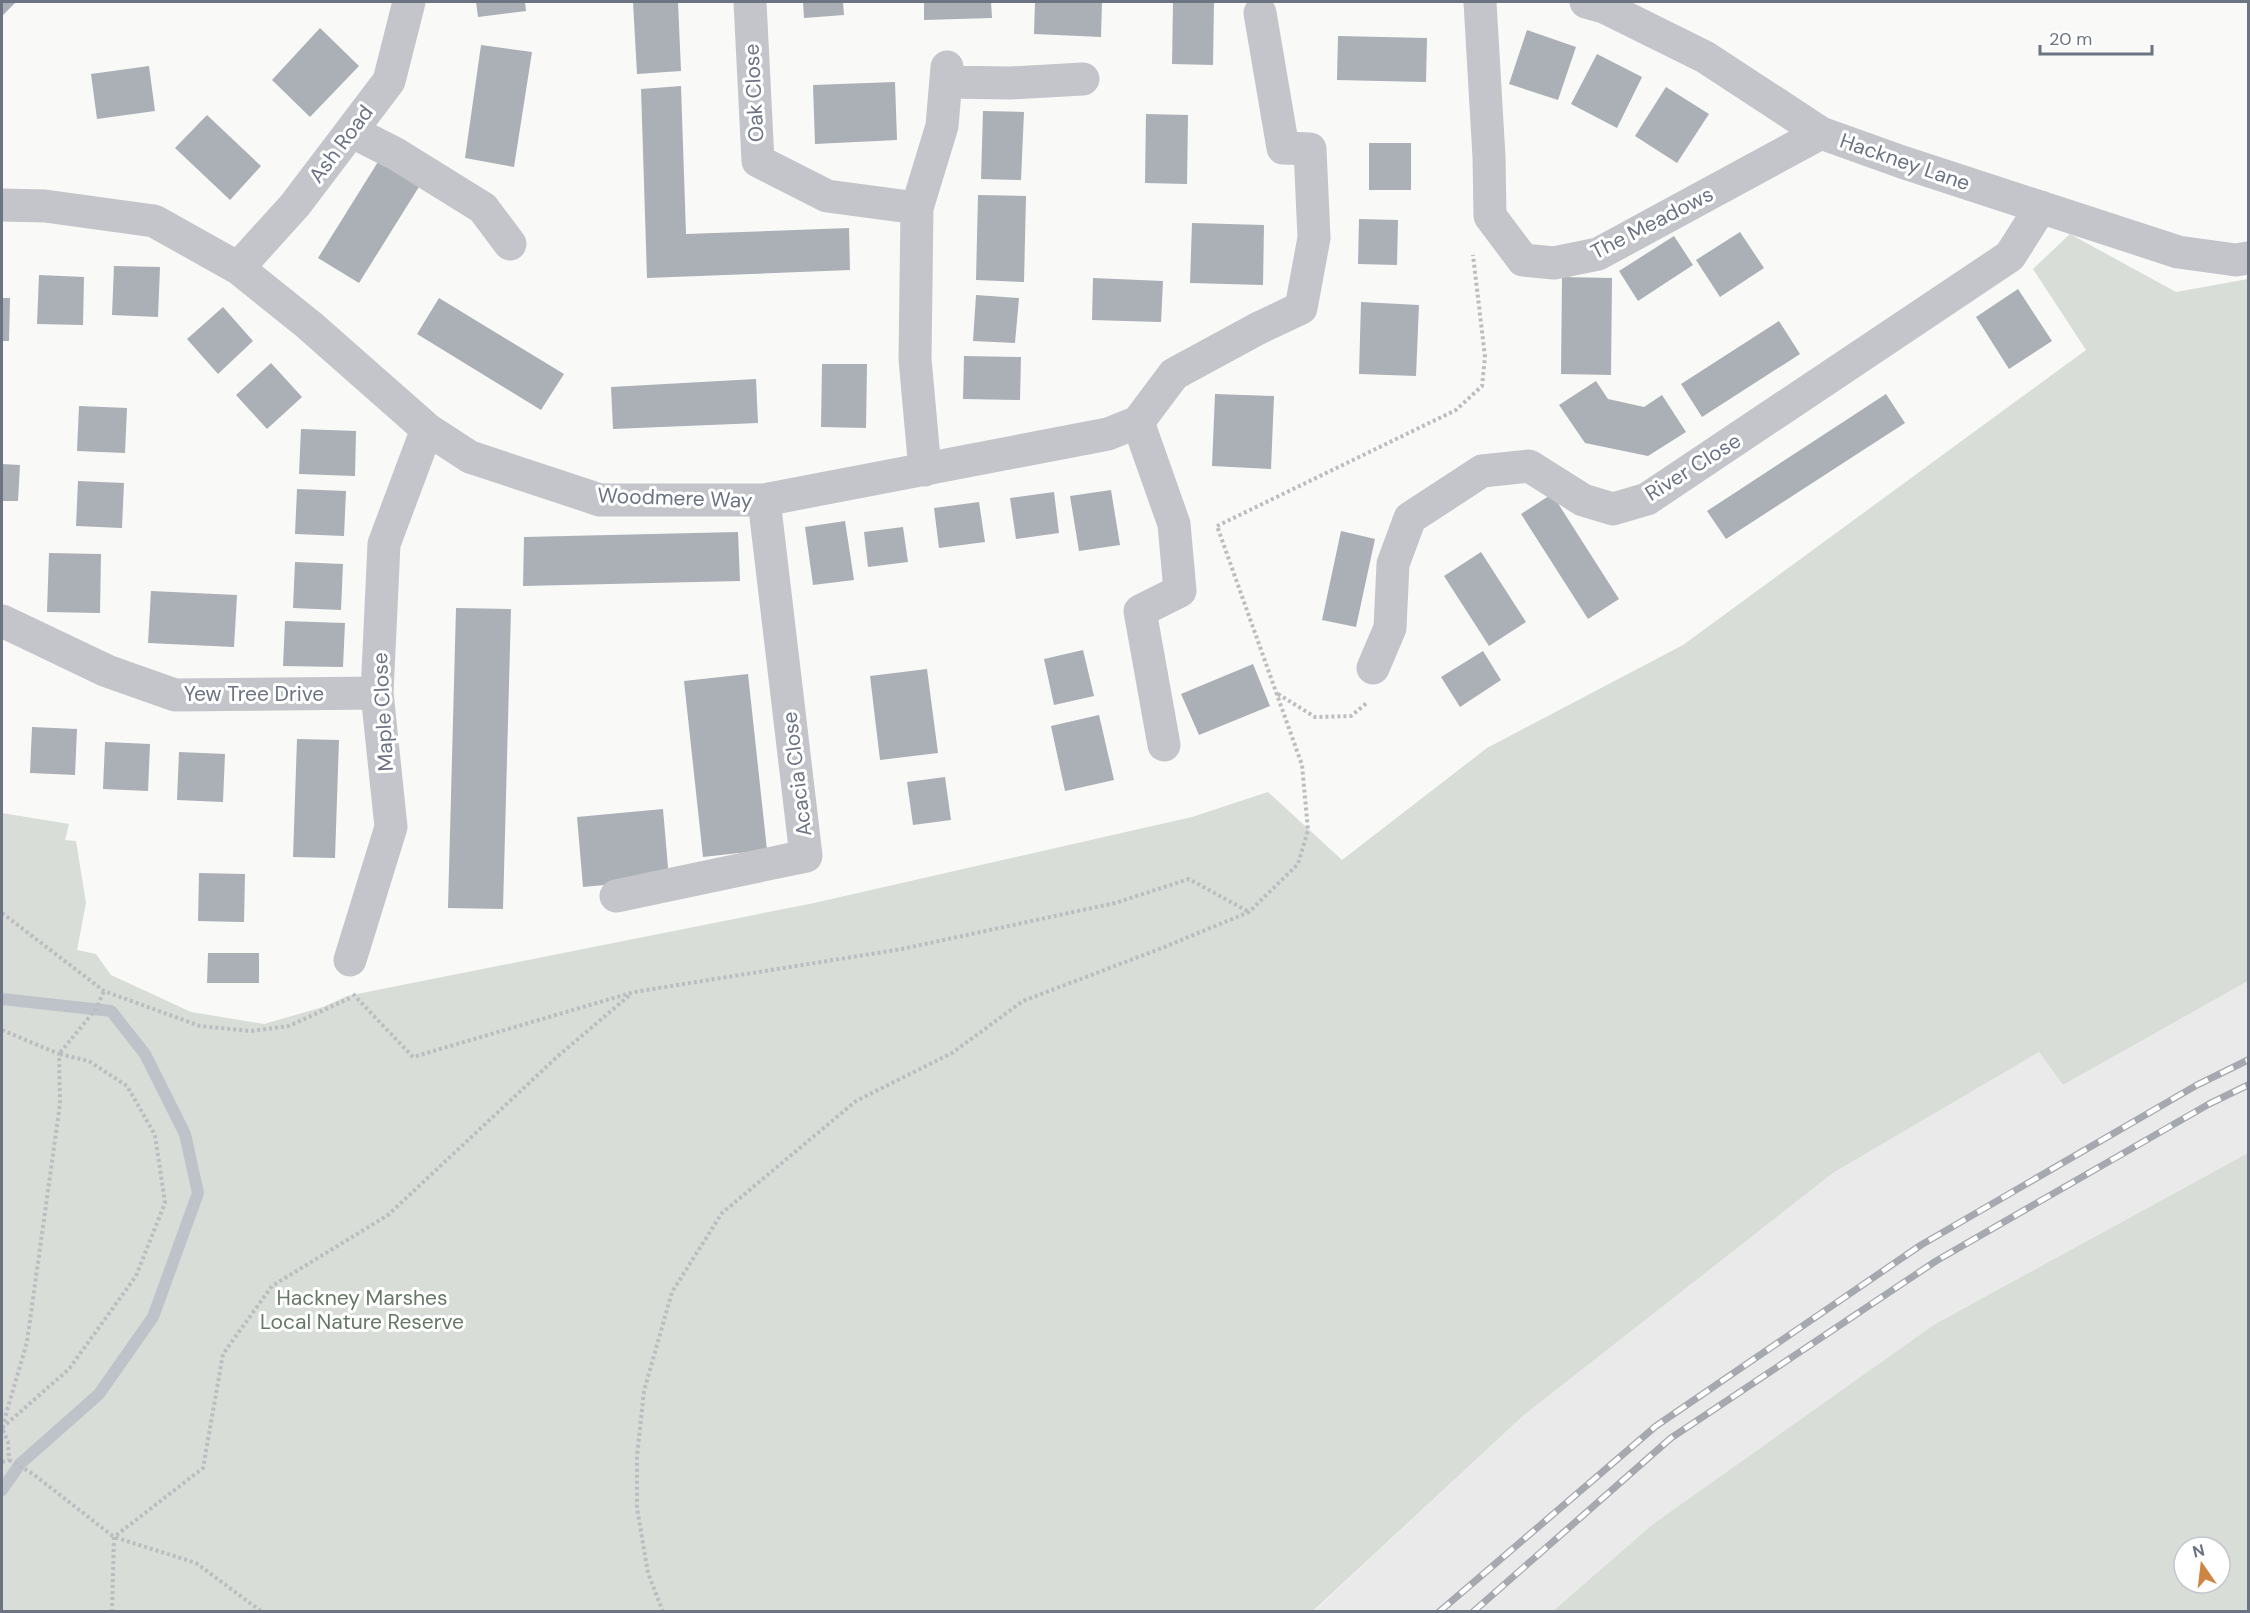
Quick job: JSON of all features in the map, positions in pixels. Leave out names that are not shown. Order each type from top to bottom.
[{"type":"street","name":"Ash Road","points":[[237,268],[295,205],[389,81],[409,2]]},
{"type":"street","name":"Oak Close","points":[[750,2],[758,160],[827,196],[917,208]]},
{"type":"street","points":[[1480,2],[1490,157],[1490,216]]},
{"type":"street","name":"Hackney Lane","points":[[1586,2],[1604,7],[1705,57],[1821,133],[1902,162],[2178,252],[2236,260],[2248,258]]},
{"type":"street","points":[[1164,745],[1140,611],[1180,591],[1174,524],[1138,422],[1174,374],[1301,308],[1314,238],[1310,149],[1283,148],[1260,13]]},
{"type":"street","points":[[925,470],[915,359],[917,208],[942,126],[947,75],[1010,83],[1083,79]]},
{"type":"street","points":[[351,131],[396,154],[483,208],[510,244]]},
{"type":"street","name":"The Meadows","points":[[1490,216],[1523,260],[1554,263],[1598,254],[1821,133]]},
{"type":"street","name":"Woodmere Way","points":[[2,205],[45,206],[154,221],[237,268],[309,325],[427,429],[470,457],[600,500],[764,500],[1108,434],[1138,422]]},
{"type":"street","name":"River Close","points":[[1373,668],[1390,628],[1393,564],[1410,518],[1482,471],[1529,466],[1582,500],[1613,509],[1647,499],[2010,256],[2041,207]]},
{"type":"street","name":"Maple Close","points":[[350,960],[390,827],[377,693],[384,544],[427,429]]},
{"type":"street","name":"Acacia Close","points":[[616,896],[806,856],[764,500]]},
{"type":"street","name":"Yew Tree Drive","points":[[2,621],[107,671],[175,695],[377,693]]},
{"type":"path","points":[[663,1611],[648,1574],[637,1508],[637,1456],[644,1391],[672,1292],[722,1213],[856,1101],[952,1053],[1023,1001],[1249,912],[1298,864],[1308,830],[1302,765],[1217,526],[1456,410],[1482,386],[1485,357],[1471,239],[1490,216]]},
{"type":"path","points":[[1277,694],[1315,717],[1351,716],[1372,699],[1373,668]]},
{"type":"path","points":[[350,960],[353,996],[413,1057],[634,992],[902,948],[1115,903],[1189,879],[1249,912]]},
{"type":"path","points":[[2,914],[104,993],[200,1026],[251,1031],[289,1026],[353,996]]},
{"type":"path","points":[[114,1537],[203,1468],[223,1354],[272,1286],[388,1215],[558,1056],[634,992]]},
{"type":"path","points":[[9,1460],[8,1442],[2,1428],[27,1342],[60,1104],[59,1054],[96,1009],[104,993]]},
{"type":"path","points":[[2,1030],[59,1054],[89,1060],[127,1086],[155,1135],[165,1203],[136,1276],[69,1369],[2,1428]]},
{"type":"path","points":[[2,1462],[9,1460],[33,1474],[114,1537],[196,1563],[262,1611]]},
{"type":"path","points":[[112,1611],[114,1537]]},
{"type":"shaded area","points":[[2248,981],[2248,1153],[1935,1324],[1653,1524],[1553,1611],[1313,1612],[1524,1415],[1833,1173],[2039,1052],[2063,1085]]},
{"type":"green space","name":"Hackney Marshes Local Nature Reserve","points":[[2070,234],[2176,292],[2248,279],[2248,981],[2063,1085],[2039,1052],[1833,1173],[1524,1415],[1313,1611],[2,1611],[2,813],[69,824],[65,840],[76,841],[86,903],[77,950],[96,954],[111,975],[191,1012],[264,1024],[323,1007],[347,996],[814,903],[1192,817],[1268,792],[1342,860],[1487,748],[1683,645],[2086,350],[2033,269]]},
{"type":"green space","points":[[2248,1153],[2248,1611],[1553,1611],[1653,1524],[1935,1324]]},
{"type":"building","points":[[2,2],[16,2],[2,16]]},
{"type":"building","points":[[476,2],[525,2],[526,11],[478,17]]},
{"type":"building","points":[[633,2],[678,2],[681,71],[637,74]]},
{"type":"building","points":[[803,2],[843,2],[844,15],[804,18]]},
{"type":"building","points":[[924,2],[991,2],[992,18],[924,20]]},
{"type":"building","points":[[1035,2],[1102,2],[1101,37],[1034,34]]},
{"type":"building","points":[[1173,2],[1214,2],[1213,65],[1172,64]]},
{"type":"building","points":[[320,28],[359,66],[310,117],[272,80]]},
{"type":"building","points":[[1527,30],[1576,47],[1558,100],[1509,84]]},
{"type":"building","points":[[1338,36],[1427,38],[1426,82],[1337,80]]},
{"type":"building","points":[[481,45],[532,52],[514,167],[465,158]]},
{"type":"building","points":[[1597,54],[1642,77],[1617,128],[1571,104]]},
{"type":"building","points":[[149,66],[155,111],[97,119],[91,74]]},
{"type":"building","points":[[895,82],[897,140],[815,144],[813,85]]},
{"type":"building","points":[[681,86],[686,234],[849,228],[850,270],[647,278],[641,89]]},
{"type":"building","points":[[1666,87],[1709,114],[1677,163],[1635,136]]},
{"type":"building","points":[[983,111],[1024,112],[1021,180],[981,179]]},
{"type":"building","points":[[1146,114],[1188,115],[1187,184],[1145,183]]},
{"type":"building","points":[[207,115],[261,166],[230,200],[175,148]]},
{"type":"building","points":[[1369,143],[1411,143],[1411,190],[1369,190]]},
{"type":"building","points":[[381,157],[422,182],[359,283],[318,258]]},
{"type":"building","points":[[978,195],[1026,196],[1024,282],[976,280]]},
{"type":"building","points":[[1359,219],[1398,220],[1397,265],[1358,264]]},
{"type":"building","points":[[1192,223],[1264,225],[1263,285],[1190,283]]},
{"type":"building","points":[[1740,232],[1764,268],[1720,297],[1696,260]]},
{"type":"building","points":[[1674,236],[1693,265],[1638,301],[1619,271]]},
{"type":"building","points":[[114,266],[160,267],[158,317],[112,315]]},
{"type":"building","points":[[39,275],[84,277],[83,325],[37,324]]},
{"type":"building","points":[[1562,277],[1612,278],[1611,375],[1561,374]]},
{"type":"building","points":[[1093,278],[1163,281],[1161,322],[1092,320]]},
{"type":"building","points":[[2018,289],[2052,341],[2009,369],[1976,317]]},
{"type":"building","points":[[976,295],[1019,298],[1015,343],[973,341]]},
{"type":"building","points":[[2,298],[10,298],[9,341],[2,341]]},
{"type":"building","points":[[439,298],[564,374],[541,410],[417,334]]},
{"type":"building","points":[[1361,302],[1419,305],[1416,376],[1359,374]]},
{"type":"building","points":[[223,307],[253,341],[218,374],[187,339]]},
{"type":"building","points":[[1779,321],[1800,354],[1702,417],[1681,384]]},
{"type":"building","points":[[964,356],[1021,357],[1020,400],[963,399]]},
{"type":"building","points":[[271,363],[302,397],[267,429],[236,395]]},
{"type":"building","points":[[822,364],[867,364],[866,428],[821,427]]},
{"type":"building","points":[[756,379],[758,423],[613,429],[611,387]]},
{"type":"building","points":[[1596,381],[1608,399],[1644,407],[1662,395],[1686,432],[1648,456],[1585,443],[1559,405]]},
{"type":"building","points":[[1215,394],[1274,396],[1271,469],[1212,466]]},
{"type":"building","points":[[1886,394],[1905,423],[1726,539],[1707,511]]},
{"type":"building","points":[[79,406],[127,408],[125,453],[77,451]]},
{"type":"building","points":[[301,429],[356,431],[355,476],[299,474]]},
{"type":"building","points":[[2,464],[20,465],[18,501],[2,501]]},
{"type":"building","points":[[78,481],[124,483],[122,528],[76,526]]},
{"type":"building","points":[[297,489],[346,491],[344,536],[295,534]]},
{"type":"building","points":[[1111,490],[1120,545],[1079,551],[1070,496]]},
{"type":"building","points":[[1054,492],[1059,533],[1016,539],[1010,498]]},
{"type":"building","points":[[1552,494],[1619,599],[1588,619],[1521,514]]},
{"type":"building","points":[[979,502],[985,542],[939,548],[934,508]]},
{"type":"building","points":[[845,521],[854,580],[813,585],[805,527]]},
{"type":"building","points":[[903,527],[908,562],[868,567],[864,532]]},
{"type":"building","points":[[1341,531],[1375,539],[1356,627],[1322,620]]},
{"type":"building","points":[[738,532],[740,581],[523,586],[524,537]]},
{"type":"building","points":[[1481,552],[1526,622],[1489,646],[1444,576]]},
{"type":"building","points":[[49,553],[101,554],[100,613],[47,612]]},
{"type":"building","points":[[295,562],[343,564],[341,610],[293,608]]},
{"type":"building","points":[[151,591],[237,595],[234,647],[148,643]]},
{"type":"building","points":[[456,608],[511,609],[503,909],[448,908]]},
{"type":"building","points":[[285,621],[345,623],[343,667],[283,666]]},
{"type":"building","points":[[1083,650],[1094,696],[1054,705],[1044,659]]},
{"type":"building","points":[[1483,651],[1501,680],[1460,707],[1441,677]]},
{"type":"building","points":[[1253,664],[1270,706],[1199,735],[1181,694]]},
{"type":"building","points":[[927,669],[938,753],[880,760],[870,676]]},
{"type":"building","points":[[748,674],[767,850],[703,857],[684,681]]},
{"type":"building","points":[[1099,715],[1114,780],[1065,791],[1051,726]]},
{"type":"building","points":[[32,727],[77,729],[75,775],[30,773]]},
{"type":"building","points":[[297,739],[339,740],[335,858],[293,857]]},
{"type":"building","points":[[105,742],[150,744],[148,791],[103,789]]},
{"type":"building","points":[[179,752],[225,754],[223,802],[177,800]]},
{"type":"building","points":[[945,777],[951,820],[913,825],[907,782]]},
{"type":"building","points":[[663,809],[669,879],[583,887],[577,817]]},
{"type":"building","points":[[199,873],[245,874],[244,922],[198,921]]},
{"type":"building","points":[[208,953],[259,953],[259,983],[207,983]]},
{"type":"waterway","points":[[2,999],[111,1011],[145,1054],[185,1134],[198,1193],[153,1317],[99,1394],[20,1464],[2,1490]]},
{"type":"railway","points":[[1439,1612],[1656,1426],[1921,1245],[2197,1085],[2248,1060]]},
{"type":"railway","points":[[1473,1612],[1671,1438],[1936,1261],[2209,1104],[2248,1085]]}]
